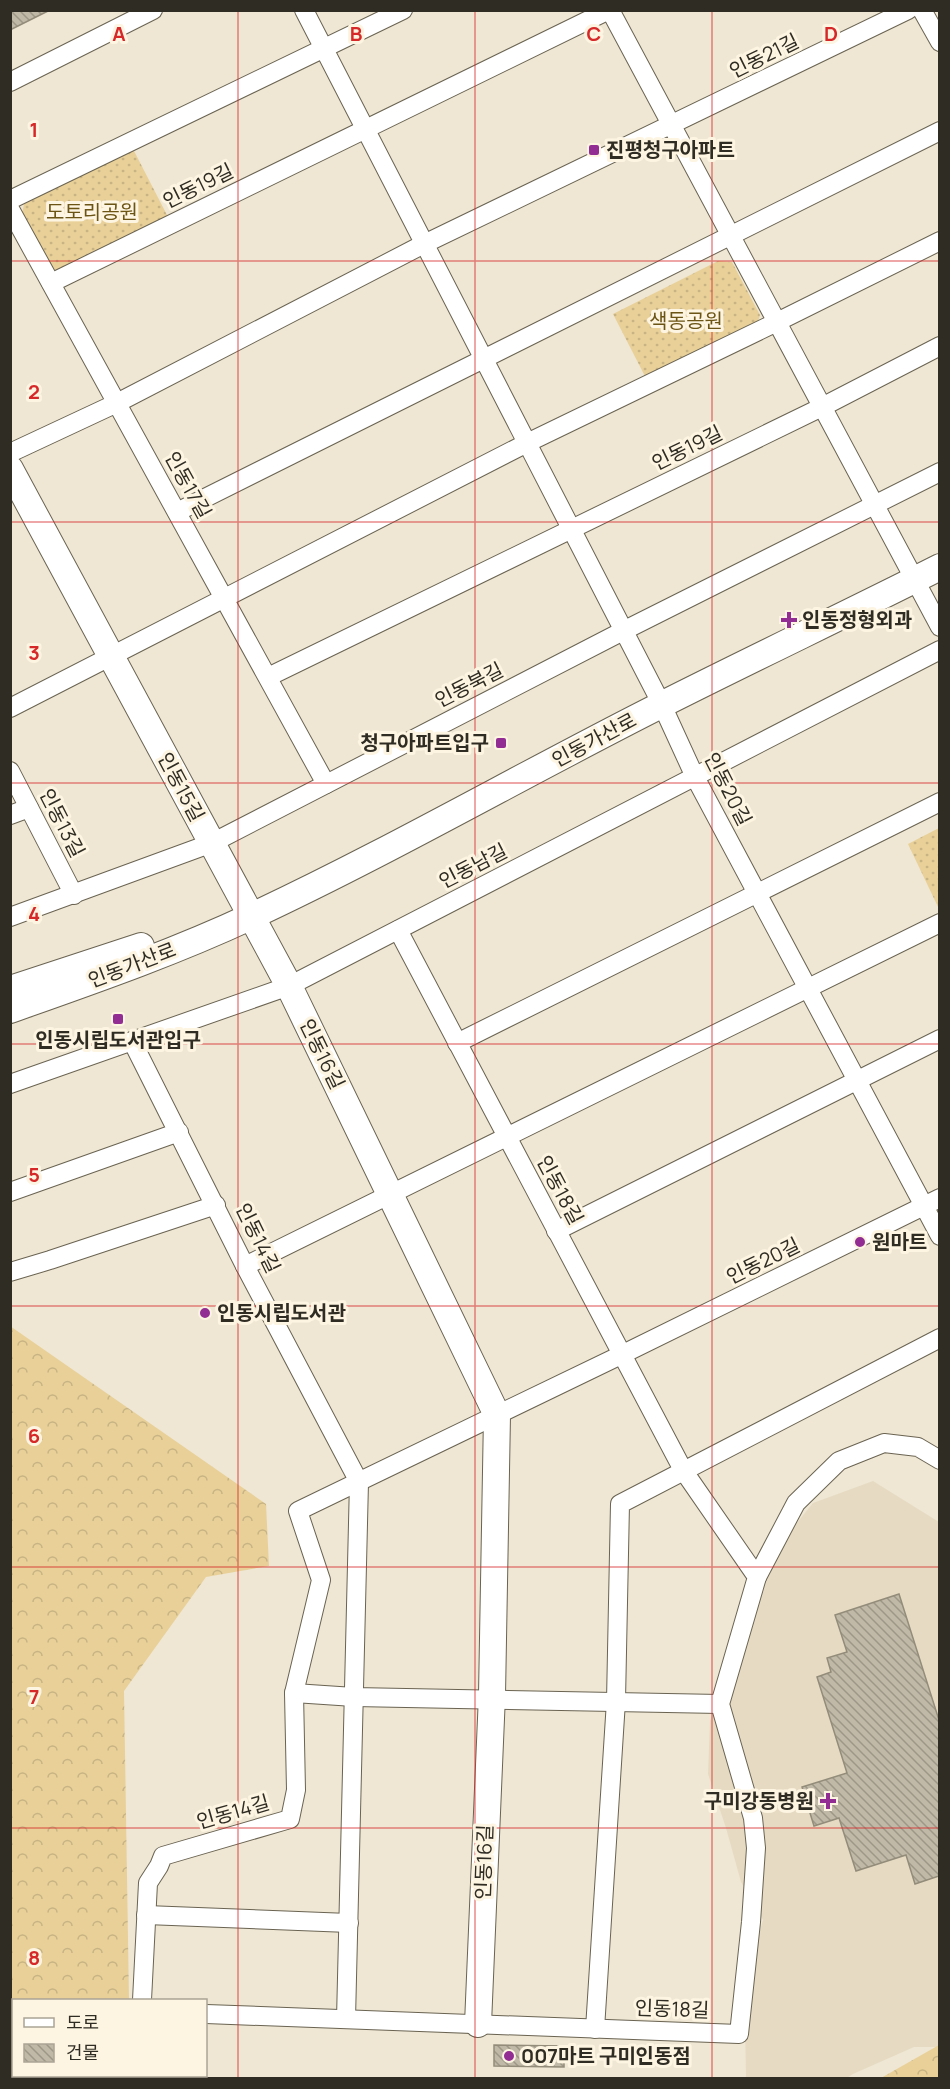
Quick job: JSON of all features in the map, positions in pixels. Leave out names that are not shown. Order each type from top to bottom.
[{"type":"street","points":[[10,82],[153,10]]},
{"type":"street","points":[[304,10],[662,705]]},
{"type":"street","points":[[10,200],[403,10]]},
{"type":"street","points":[[610,10],[939,627]]},
{"type":"street","name":"인동19길","points":[[51,283],[610,10]]},
{"type":"street","name":"인동21길","points":[[672,126],[908,10]]},
{"type":"street","points":[[922,10],[939,42]]},
{"type":"street","points":[[10,453],[117,403],[424,244],[672,126]]},
{"type":"street","points":[[177,512],[939,131]]},
{"type":"street","name":"인동17길","points":[[10,209],[326,784]]},
{"type":"street","points":[[10,708],[527,443],[939,241]]},
{"type":"street","points":[[822,407],[939,346]]},
{"type":"street","name":"인동19길","points":[[268,677],[822,407]]},
{"type":"street","name":"인동15길","points":[[10,469],[251,916]]},
{"type":"street","name":"인동북길","points":[[10,917],[212,843],[939,472]]},
{"type":"street","name":"인동가산로","points":[[10,1010],[140,964],[251,916],[381,852],[662,705],[939,567]]},
{"type":"street","name":"인동남길","points":[[10,1084],[289,986],[939,650]]},
{"type":"street","name":"인동20길","points":[[662,705],[695,777],[856,1080],[932,1202],[939,1236]]},
{"type":"street","name":"인동13길","points":[[10,771],[74,895]]},
{"type":"street","points":[[457,1043],[939,802]]},
{"type":"street","points":[[10,815],[29,808]]},
{"type":"street","name":"인동가산로","points":[[10,989],[125,950],[251,916]]},
{"type":"street","name":"인동16길","points":[[251,916],[289,986],[497,1415],[491,1699],[478,2024]]},
{"type":"street","points":[[245,1266],[939,923]]},
{"type":"street","name":"인동18길","points":[[398,930],[682,1470],[757,1577]]},
{"type":"street","points":[[556,1231],[939,1039]]},
{"type":"street","name":"인동14길","points":[[132,1041],[245,1266],[359,1482],[346,2019]]},
{"type":"street","points":[[10,1192],[179,1132]]},
{"type":"street","name":"인동20길","points":[[621,1355],[932,1202]]},
{"type":"street","name":"인동14길","points":[[10,1272],[216,1205]]},
{"type":"street","points":[[207,2014],[596,2028],[616,1701],[620,1504],[939,1338]]},
{"type":"street","points":[[359,1482],[621,1355]]},
{"type":"street","points":[[294,1693],[354,1697],[720,1704],[757,1577],[796,1503],[839,1461],[884,1443],[918,1446],[939,1460]]},
{"type":"street","name":"인동14길","points":[[142,1999],[148,1883],[163,1856],[290,1818],[296,1790],[294,1693],[321,1580],[298,1511],[359,1482]]},
{"type":"street","name":"인동18길","points":[[596,2028],[739,2034],[756,1848],[753,1818],[720,1704]]},
{"type":"street","points":[[146,1915],[349,1923]]},
{"type":"shaded area","name":"구미강동병원","points":[[873,1481],[939,1522],[939,2047],[914,2047],[847,2078],[746,2078],[745,2022],[751,1963],[763,1920],[741,1882],[708,1774],[710,1721],[774,1551],[813,1503]]},
{"type":"green space","name":"도토리공원","points":[[132,147],[168,217],[65,270],[49,272],[21,219],[24,204]]},
{"type":"green space","name":"색동공원","points":[[718,261],[732,262],[760,315],[756,329],[649,384],[613,314]]},
{"type":"green space","points":[[939,828],[939,909],[908,844]]},
{"type":"green space","points":[[10,1326],[266,1504],[269,1566],[206,1577],[124,1691],[129,1999],[12,1999],[12,2077],[131,2078],[11,2078]]},
{"type":"green space","points":[[939,2045],[939,2078],[881,2078]]},
{"type":"building","points":[[10,10],[50,10],[10,30]]},
{"type":"building","points":[[899,1594],[939,1720],[939,1876],[915,1884],[906,1855],[856,1871],[839,1818],[814,1826],[802,1787],[847,1773],[817,1677],[831,1672],[827,1658],[847,1652],[835,1615]]},
{"type":"building","points":[[494,2045],[564,2046],[564,2067],[494,2066]]},
{"type":"place","name":"진평청구아파트","points":[[594,150]]},
{"type":"place","name":"인동정형외과","points":[[789,620]]},
{"type":"place","name":"청구아파트입구","points":[[501,743]]},
{"type":"place","name":"인동시립도서관입구","points":[[118,1019]]},
{"type":"place","name":"원마트","points":[[860,1242]]},
{"type":"place","name":"인동시립도서관","points":[[205,1313]]},
{"type":"place","name":"구미강동병원","points":[[828,1801]]},
{"type":"place","name":"007마트 구미인동점","points":[[509,2056]]}]
